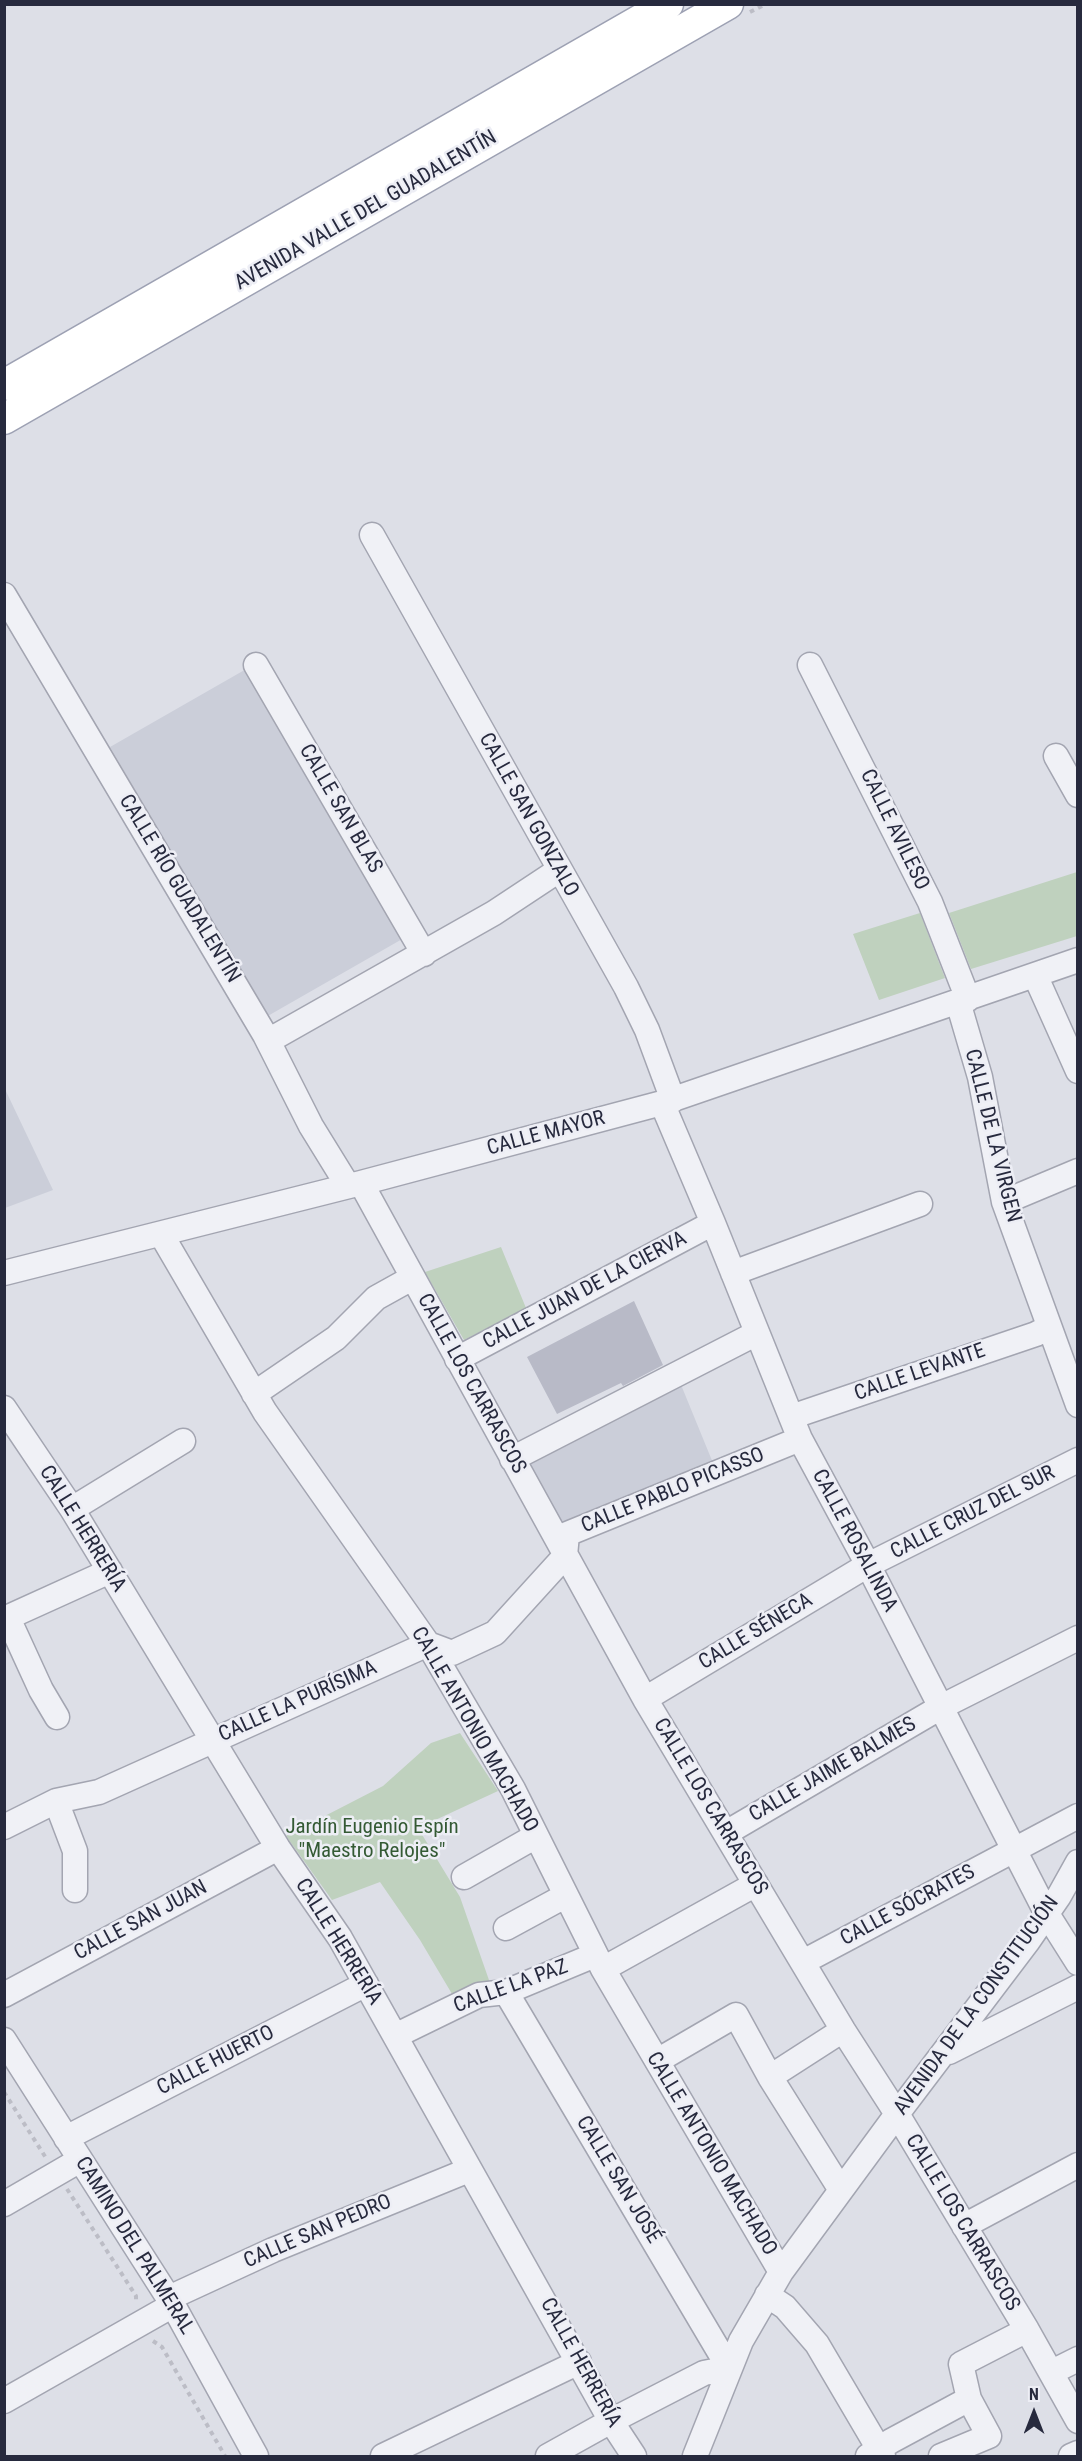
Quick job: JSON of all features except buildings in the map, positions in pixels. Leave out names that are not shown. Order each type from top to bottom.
[{"type":"main road","name":"AVENIDA VALLE DEL GUADALENTÍN","points":[[4,385],[668,4]]},
{"type":"main road","name":"AVENIDA VALLE DEL GUADALENTÍN","points":[[4,419],[728,4]]},
{"type":"street","name":"CALLE SAN GONZALO","points":[[372,535],[626,987],[647,1030],[668,1102]]},
{"type":"street","name":"CALLE RÍO GUADALENTÍN","points":[[4,595],[268,1041],[311,1126],[355,1185]]},
{"type":"street","name":"CALLE SAN BLAS","points":[[256,665],[424,954]]},
{"type":"street","name":"CALLE AVILESO","points":[[810,665],[930,902],[963,1000]]},
{"type":"street","points":[[1056,756],[1077,795]]},
{"type":"street","points":[[268,1041],[494,913],[559,870]]},
{"type":"street","name":"CALLE MAYOR","points":[[4,1273],[355,1185],[668,1102],[1077,960]]},
{"type":"street","points":[[1035,975],[1077,1071]]},
{"type":"street","name":"CALLE DE LA VIRGEN","points":[[963,1000],[1004,1202],[1077,1405]]},
{"type":"street","name":"CALLE ROSALINDA","points":[[668,1102],[713,1223],[795,1428],[868,1565],[1013,1850],[1061,1899],[1077,1963]]},
{"type":"street","points":[[1004,1202],[1077,1171]]},
{"type":"street","name":"CALLE LOS CARRASCOS","points":[[355,1185],[412,1278],[645,1699],[843,2030],[897,2114],[1027,2330],[1077,2421]]},
{"type":"street","points":[[733,1274],[920,1204]]},
{"type":"street","name":"CALLE JUAN DE LA CIERVA","points":[[457,1359],[713,1223]]},
{"type":"street","name":"CALLE ANTONIO MACHADO","points":[[161,1234],[254,1394],[428,1644],[513,1789],[599,1962],[781,2272]]},
{"type":"street","points":[[254,1394],[336,1338],[376,1298],[412,1278]]},
{"type":"street","name":"CALLE LEVANTE","points":[[795,1428],[1049,1327]]},
{"type":"street","points":[[512,1459],[757,1333]]},
{"type":"street","name":"CALLE HERRERÍA","points":[[8,1420],[72,1509],[278,1848],[340,1938],[611,2421],[634,2457]]},
{"type":"street","name":"CALLE PABLO PICASSO","points":[[565,1556],[567,1534],[795,1428]]},
{"type":"street","points":[[72,1509],[183,1441]]},
{"type":"street","name":"CALLE CRUZ DEL SUR","points":[[868,1565],[1077,1460]]},
{"type":"street","points":[[428,1644],[452,1653],[495,1633],[565,1556]]},
{"type":"street","name":"CALLE SÉNECA","points":[[645,1699],[868,1565]]},
{"type":"street","points":[[57,1717],[41,1690],[6,1618],[110,1571]]},
{"type":"street","name":"CALLE JAIME BALMES","points":[[726,1833],[941,1707],[1077,1638]]},
{"type":"street","name":"CALLE LA PURÍSIMA","points":[[4,1827],[56,1802],[99,1792],[428,1644]]},
{"type":"street","points":[[56,1802],[75,1851],[75,1890]]},
{"type":"street","name":"CALLE SÓCRATES","points":[[803,1962],[1077,1816]]},
{"type":"street","points":[[464,1877],[536,1836]]},
{"type":"street","name":"CALLE SAN JUAN","points":[[4,1995],[278,1848]]},
{"type":"street","name":"AVENIDA DE LA CONSTITUCIÓN","points":[[697,2456],[741,2341],[781,2272],[897,2114],[1061,1899],[1077,1862]]},
{"type":"street","name":"CALLE LA PAZ","points":[[395,2036],[480,1995],[506,1992],[599,1962],[756,1884]]},
{"type":"street","points":[[506,1928],[565,1896]]},
{"type":"street","name":"CALLE HUERTO","points":[[66,2138],[366,1983]]},
{"type":"street","points":[[943,2055],[1077,1987]]},
{"type":"street","name":"CALLE SAN JOSÉ","points":[[506,1992],[729,2368]]},
{"type":"street","points":[[657,2061],[736,2015],[770,2077],[841,2190]]},
{"type":"street","points":[[770,2077],[843,2030]]},
{"type":"street","name":"CAMINO DEL PALMERAL","points":[[4,2040],[171,2301],[255,2457]]},
{"type":"street","points":[[4,2204],[80,2160]]},
{"type":"street","points":[[964,2226],[1077,2165]]},
{"type":"street","name":"CALLE SAN PEDRO","points":[[4,2401],[144,2322],[171,2301],[273,2250],[469,2170]]},
{"type":"street","points":[[767,2295],[785,2307],[817,2344],[877,2454],[891,2441],[969,2399]]},
{"type":"street","points":[[941,2457],[989,2436],[969,2399],[961,2364],[1027,2330]]},
{"type":"street","points":[[1052,2372],[1077,2359]]},
{"type":"street","points":[[383,2457],[579,2362]]},
{"type":"street","points":[[548,2457],[611,2421],[704,2373],[729,2368]]},
{"type":"street","points":[[1071,2457],[1077,2453]]},
{"type":"path","points":[[4,2092],[136,2296],[136,2308],[152,2340],[162,2347],[225,2457]]},
{"type":"shaded area","points":[[248,668],[404,938],[266,1017],[110,747]]},
{"type":"shaded area","points":[[4,1087],[53,1190],[5,1208],[4,1208]]},
{"type":"shaded area","points":[[677,1375],[713,1463],[561,1526],[512,1459]]},
{"type":"green space","points":[[1077,872],[1077,936],[971,969],[949,913]]},
{"type":"green space","points":[[920,913],[945,978],[879,1000],[853,934]]},
{"type":"green space","points":[[501,1247],[526,1308],[464,1340],[425,1272]]},
{"type":"green space","name":"Jardín Eugenio Espín \"Maestro Relojes\"","points":[[460,1733],[498,1791],[418,1828],[460,1897],[490,1983],[455,1999],[420,1940],[380,1882],[332,1900],[286,1836],[383,1786],[431,1743]]}]
